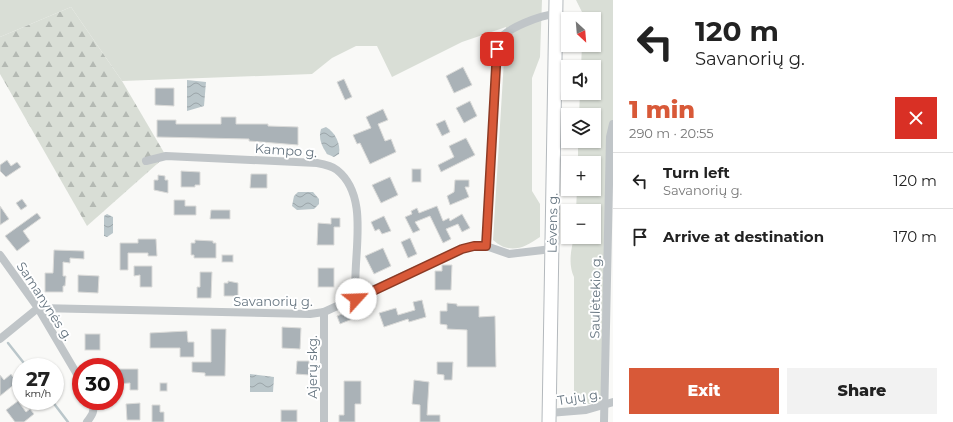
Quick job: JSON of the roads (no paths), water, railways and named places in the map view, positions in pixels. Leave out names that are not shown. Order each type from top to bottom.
[{"type":"main road","name":"Lėvens g.","points":[[549,418],[556,0]]},
{"type":"street","points":[[552,249],[509,254],[486,246],[498,41],[507,31],[543,16],[556,14]]},
{"type":"street","name":"Saulėtekio g.","points":[[604,422],[610,137],[613,124]]},
{"type":"street","name":"Kampo g.","points":[[146,161],[166,156],[317,162],[336,168],[350,182],[357,204],[356,299]]},
{"type":"street","name":"Savanorių g.","points":[[38,308],[310,314],[324,312],[356,299],[462,249],[474,246],[486,246]]},
{"type":"street","name":"Samanynės g.","points":[[0,255],[38,308],[72,366]]},
{"type":"street","points":[[0,339],[38,308]]},
{"type":"street","name":"Ajerų skg.","points":[[324,312],[324,422]]},
{"type":"street","name":"Tujų g.","points":[[549,418],[604,406],[613,402]]},
{"type":"street","points":[[87,422],[93,414],[94,410]]},
{"type":"water","points":[[187,80],[206,82],[204,106],[187,111]]},
{"type":"water","points":[[326,127],[335,135],[338,142],[339,154],[334,157],[327,154],[321,142],[321,129]]},
{"type":"water","points":[[298,192],[313,192],[319,199],[319,204],[314,209],[297,210],[292,206],[294,196]]},
{"type":"water","points":[[107,214],[113,217],[113,233],[107,237],[104,236],[104,216]]},
{"type":"water","points":[[250,374],[274,377],[273,392],[250,392]]},
{"type":"waterway","points":[[8,343],[20,358]]},
{"type":"waterway","points":[[59,410],[68,422]]}]
